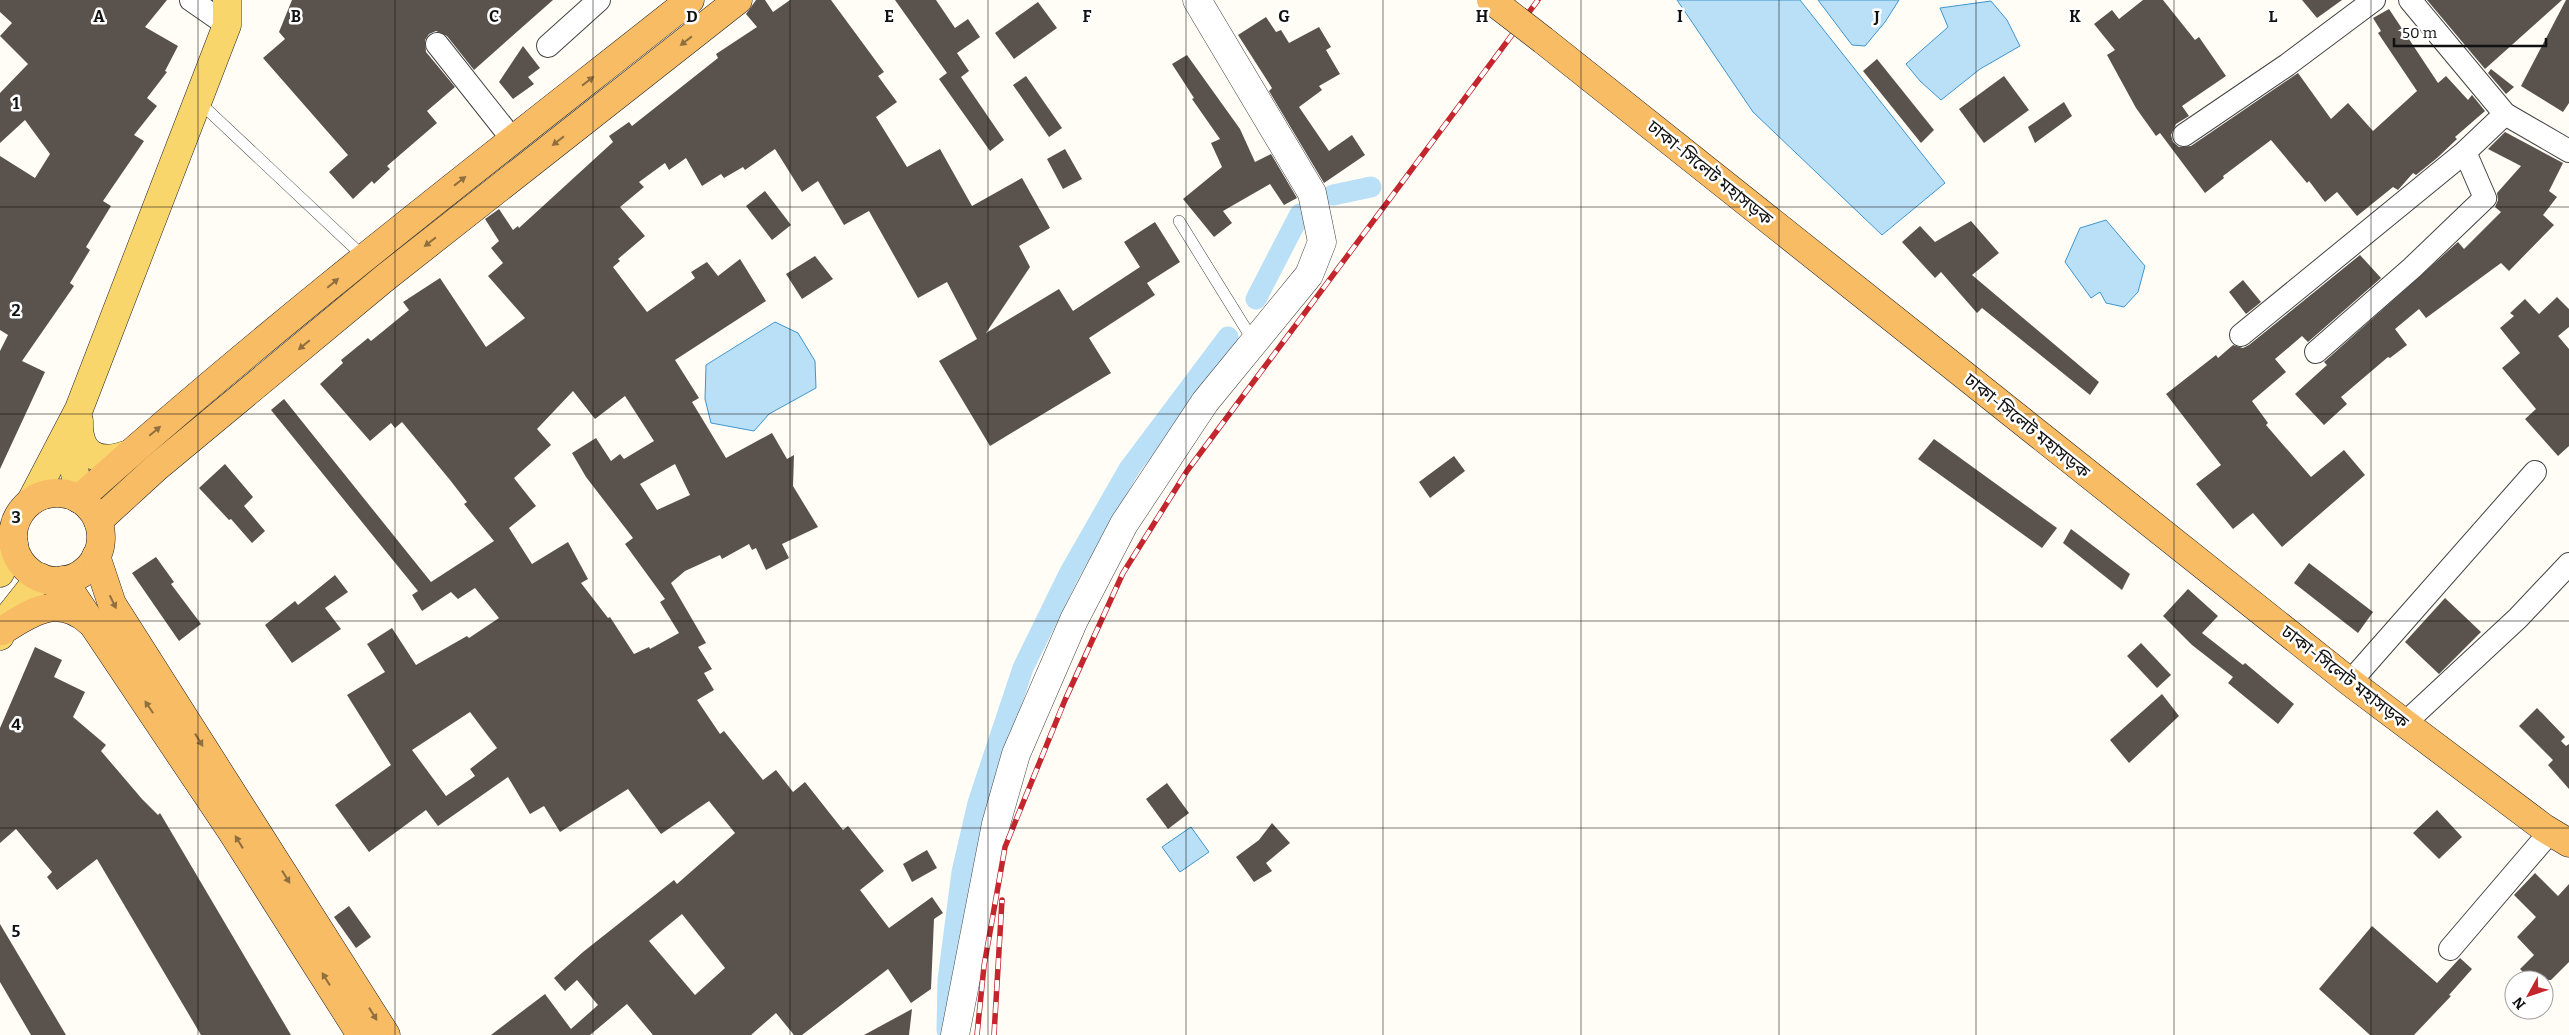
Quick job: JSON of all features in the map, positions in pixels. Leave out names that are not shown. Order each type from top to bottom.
[{"type":"highway","points":[[79,499],[129,454],[364,257],[690,0]]},
{"type":"highway","points":[[98,521],[157,467],[386,277],[738,0]]},
{"type":"highway","name":"ঢাকা-সিলেট মহাসড়ক","points":[[1491,0],[2350,682],[2560,838]]},
{"type":"highway","points":[[51,579],[77,576],[88,568],[96,556],[100,545],[98,521],[90,508],[79,499],[54,493],[31,501],[16,520],[13,532],[18,557],[27,569],[51,579],[97,628],[232,832],[358,1034]]},
{"type":"highway","points":[[96,556],[112,604],[386,1035]]},
{"type":"highway","points":[[1,634],[36,611],[61,606],[72,609],[97,628]]},
{"type":"main road","points":[[31,501],[79,409],[198,101],[227,12],[248,0]]},
{"type":"main road","points":[[79,409],[81,437],[85,447],[95,457],[110,460],[129,454]]},
{"type":"main road","points":[[79,409],[73,453],[79,499]]},
{"type":"main road","points":[[0,573],[14,544]]},
{"type":"main road","points":[[1,634],[10,615],[51,579]]},
{"type":"street","points":[[191,0],[227,12]]},
{"type":"street","points":[[548,46],[599,0]]},
{"type":"street","points":[[955,1035],[996,824],[1020,745],[1074,620],[1124,524],[1206,402],[1309,276],[1322,242],[1312,193],[1197,0]]},
{"type":"street","points":[[2184,135],[2287,65],[2374,0]]},
{"type":"street","points":[[2410,0],[2505,114],[2569,151]]},
{"type":"street","points":[[437,44],[513,140]]},
{"type":"street","points":[[2241,335],[2465,152],[2505,114]]},
{"type":"street","points":[[2316,352],[2412,268],[2485,198],[2465,152]]},
{"type":"street","points":[[2350,682],[2534,472]]},
{"type":"street","points":[[2405,723],[2518,618],[2569,564]]},
{"type":"street","points":[[2450,949],[2560,838]]},
{"type":"lane","points":[[198,101],[364,257]]},
{"type":"lane","points":[[1179,221],[1254,342]]},
{"type":"water","points":[[1677,0],[1800,0],[1945,183],[1882,235],[1753,112]]},
{"type":"water","points":[[1818,0],[1899,0],[1885,22],[1865,46],[1852,45]]},
{"type":"water","points":[[1991,1],[2007,20],[2020,46],[1980,69],[1941,100],[1920,81],[1906,64],[1948,27],[1940,8]]},
{"type":"water","points":[[2106,220],[2145,266],[2138,292],[2124,307],[2106,303],[2100,292],[2091,298],[2065,262],[2080,228]]},
{"type":"water","points":[[775,322],[798,333],[815,361],[816,388],[769,414],[754,431],[711,423],[705,399],[706,365]]},
{"type":"water","points":[[1191,827],[1209,852],[1180,872],[1162,847]]},
{"type":"building","points":[[0,0],[167,0],[145,27],[178,46],[165,71],[167,72],[147,98],[157,106],[134,135],[144,141],[103,201],[111,206],[86,247],[90,250],[70,283],[74,286],[22,361],[45,372],[0,469],[0,351],[8,335],[0,330],[0,156],[35,178],[50,154],[25,120],[0,143],[0,93],[28,64],[0,36],[12,23],[0,12]]},
{"type":"building","points":[[292,0],[553,0],[474,70],[447,36],[436,31],[429,34],[425,40],[426,52],[455,87],[427,111],[437,123],[387,166],[390,169],[374,184],[372,181],[353,199],[329,172],[348,155],[263,58],[285,39],[279,32]]},
{"type":"building","points":[[756,0],[765,0],[773,12],[790,0],[831,0],[884,72],[878,76],[897,102],[876,117],[907,167],[940,149],[972,206],[1022,178],[1050,228],[1019,246],[1030,267],[986,333],[1059,289],[1073,311],[1140,267],[1124,242],[1155,222],[1180,262],[1147,283],[1155,295],[1089,338],[1111,373],[990,446],[939,361],[977,339],[947,282],[918,298],[869,211],[844,225],[818,181],[802,192],[775,149],[745,170],[743,167],[724,178],[721,174],[702,186],[686,158],[669,170],[665,163],[639,182],[644,187],[620,207],[645,236],[618,259],[620,261],[613,267],[647,312],[695,278],[691,272],[707,262],[718,276],[740,259],[766,301],[675,360],[699,398],[692,402],[726,458],[772,433],[787,459],[794,455],[793,486],[818,527],[782,544],[789,558],[766,570],[756,548],[752,550],[749,544],[722,559],[720,555],[685,571],[671,583],[706,643],[698,647],[712,669],[704,673],[714,690],[697,700],[720,734],[724,731],[763,780],[776,770],[793,792],[805,782],[843,830],[848,826],[884,871],[860,890],[889,928],[932,897],[943,913],[934,919],[931,989],[911,1003],[888,969],[802,1035],[794,1035],[776,1013],[751,1035],[653,1035],[627,1004],[590,1035],[491,1035],[545,994],[571,1029],[598,1005],[577,980],[565,991],[554,978],[583,952],[674,880],[677,884],[735,833],[709,801],[661,834],[628,789],[560,832],[544,806],[530,814],[508,777],[438,826],[426,810],[369,852],[335,805],[391,765],[347,695],[385,672],[367,644],[392,628],[416,665],[467,636],[469,638],[499,618],[475,588],[458,599],[451,592],[422,611],[412,595],[418,591],[271,410],[284,399],[431,582],[494,541],[464,504],[467,502],[450,480],[402,422],[395,428],[391,423],[370,441],[320,384],[343,363],[341,360],[368,338],[371,341],[409,310],[403,302],[440,278],[486,347],[525,318],[488,276],[503,263],[491,248],[499,241],[485,219],[499,209],[513,230],[518,226],[519,228],[613,142],[609,136],[629,122],[632,126],[718,58],[716,54],[757,27],[746,14]],"holes":[[[573,391],[595,419],[625,396],[654,441],[624,459],[620,454],[611,461],[596,438],[572,453],[586,477],[633,538],[625,544],[665,599],[660,602],[679,633],[650,649],[649,647],[634,654],[610,617],[608,618],[581,583],[588,579],[568,542],[532,564],[509,528],[536,506],[514,478],[551,445],[537,429]],[[675,464],[690,495],[657,510],[640,484]],[[470,712],[497,748],[470,769],[475,776],[446,796],[412,750]],[[682,914],[725,968],[695,995],[649,941]]]},
{"type":"building","points":[[895,0],[936,0],[955,28],[968,19],[980,37],[957,53],[969,71],[961,77],[1004,140],[990,151],[939,79],[947,73]]},
{"type":"building","points":[[2143,0],[2163,0],[2195,40],[2199,37],[2226,76],[2182,106],[2189,116],[2176,124],[2171,135],[2173,142],[2179,147],[2191,146],[2298,73],[2331,119],[2348,103],[2373,131],[2417,91],[2378,33],[2381,31],[2373,18],[2389,9],[2438,83],[2446,76],[2468,100],[2472,95],[2485,111],[2455,137],[2457,139],[2437,158],[2416,175],[2413,173],[2398,190],[2393,187],[2357,216],[2337,192],[2325,202],[2309,181],[2307,183],[2271,140],[2223,176],[2224,178],[2205,193],[2160,133],[2156,136],[2136,108],[2107,55],[2115,50],[2094,24],[2112,10],[2119,19]]},
{"type":"building","points":[[2302,0],[2342,0],[2317,18]]},
{"type":"building","points":[[2427,0],[2562,0],[2485,69]]},
{"type":"building","points":[[2566,0],[2569,0],[2569,103],[2563,112],[2521,86]]},
{"type":"building","points":[[1038,2],[1057,28],[1014,59],[995,33]]},
{"type":"building","points":[[1266,17],[1276,32],[1281,30],[1289,43],[1319,27],[1331,47],[1326,50],[1340,74],[1319,86],[1322,90],[1299,107],[1329,151],[1352,135],[1365,155],[1324,183],[1269,91],[1272,88],[1238,35]]},
{"type":"building","points":[[523,46],[540,68],[528,77],[534,84],[513,99],[499,82]]},
{"type":"building","points":[[1187,55],[1240,129],[1255,162],[1271,154],[1297,198],[1284,205],[1270,184],[1223,211],[1232,223],[1214,237],[1183,199],[1222,167],[1211,143],[1220,139],[1192,99],[1194,98],[1172,64]]},
{"type":"building","points":[[1877,59],[1934,130],[1921,143],[1863,71]]},
{"type":"building","points":[[2491,69],[2514,87],[2506,94],[2488,73]]},
{"type":"building","points":[[1026,76],[1062,128],[1049,137],[1013,85]]},
{"type":"building","points":[[2004,76],[2029,110],[1984,143],[1959,109]]},
{"type":"building","points":[[2064,102],[2072,116],[2035,143],[2028,127]]},
{"type":"building","points":[[2505,132],[2563,163],[2549,191],[2557,197],[2543,215],[2554,225],[2509,271],[2501,263],[2426,318],[2419,309],[2395,329],[2407,345],[2390,358],[2388,357],[2341,397],[2347,404],[2324,425],[2295,394],[2327,365],[2324,362],[2458,242],[2464,249],[2501,212],[2495,207],[2498,200],[2497,193],[2521,166],[2488,149]]},
{"type":"building","points":[[1065,149],[1082,179],[1063,189],[1047,159]]},
{"type":"building","points":[[765,191],[791,225],[772,240],[746,206]]},
{"type":"building","points":[[1971,221],[1999,253],[1972,275],[2099,382],[2090,395],[1982,308],[1977,313],[1941,272],[1935,278],[1902,242],[1920,226],[1935,242]]},
{"type":"building","points":[[2360,255],[2381,278],[2308,342],[2302,336],[2275,359],[2286,372],[2252,401],[2268,423],[2266,425],[2311,477],[2344,450],[2365,475],[2282,547],[2253,513],[2233,529],[2196,484],[2221,465],[2166,394],[2216,355],[2218,358],[2233,345],[2243,348],[2249,345]]},
{"type":"building","points":[[815,256],[833,279],[802,299],[786,274]]},
{"type":"building","points":[[2243,280],[2261,302],[2246,314],[2229,292]]},
{"type":"building","points":[[2557,297],[2569,309],[2569,327],[2558,336],[2569,349],[2569,446],[2558,456],[2525,419],[2536,409],[2502,368],[2520,353],[2500,328],[2514,316],[2510,313],[2525,299],[2539,314]]},
{"type":"building","points":[[1934,439],[2057,528],[2042,548],[1918,459]]},
{"type":"building","points":[[1454,456],[1465,471],[1430,498],[1419,482]]},
{"type":"building","points":[[225,464],[253,497],[244,506],[265,531],[252,543],[231,519],[229,520],[199,488]]},
{"type":"building","points":[[2071,529],[2130,574],[2122,590],[2063,543]]},
{"type":"building","points":[[156,557],[174,582],[171,584],[201,624],[179,641],[132,573]]},
{"type":"building","points":[[2309,563],[2373,612],[2358,633],[2294,583]]},
{"type":"building","points":[[335,575],[348,592],[325,608],[341,629],[292,663],[265,625],[295,601],[298,605]]},
{"type":"building","points":[[2188,589],[2218,616],[2202,633],[2243,665],[2245,663],[2294,704],[2278,724],[2228,683],[2233,677],[2192,645],[2163,616]]},
{"type":"building","points":[[2445,598],[2481,632],[2439,674],[2405,642]]},
{"type":"building","points":[[2141,643],[2171,675],[2157,688],[2127,656]]},
{"type":"building","points":[[35,647],[62,660],[54,677],[85,692],[73,717],[106,745],[101,751],[142,799],[158,815],[160,813],[291,1035],[201,1035],[97,859],[57,890],[47,877],[52,872],[16,829],[0,843],[0,728]]},
{"type":"building","points":[[2162,694],[2179,716],[2129,763],[2110,740]]},
{"type":"building","points":[[2537,708],[2565,737],[2561,741],[2566,746],[2569,744],[2569,789],[2548,765],[2553,760],[2519,726]]},
{"type":"building","points":[[1167,783],[1189,813],[1168,829],[1146,799]]},
{"type":"building","points":[[2437,810],[2462,837],[2439,859],[2413,833]]},
{"type":"building","points":[[1272,823],[1290,843],[1266,863],[1272,871],[1254,882],[1236,857],[1259,840]]},
{"type":"building","points":[[927,850],[937,868],[912,882],[903,864]]},
{"type":"building","points":[[2535,873],[2558,896],[2569,884],[2569,962],[2554,977],[2554,970],[2520,969],[2534,955],[2517,937],[2536,917],[2514,895]]},
{"type":"building","points":[[349,906],[371,937],[356,948],[334,917]]},
{"type":"building","points":[[0,924],[66,1035],[31,1035],[0,982]]},
{"type":"building","points":[[2372,926],[2437,983],[2460,958],[2472,969],[2449,995],[2451,996],[2414,1035],[2370,1035],[2319,989]]},
{"type":"building","points":[[912,1009],[909,1035],[864,1035]]},
{"type":"waterway","points":[[1333,195],[1371,187]]},
{"type":"waterway","points":[[1256,299],[1300,214]]},
{"type":"waterway","points":[[947,1030],[948,980],[962,872],[978,803],[1023,668],[1069,574],[1129,469],[1228,337]]},
{"type":"railway","points":[[977,1035],[984,966],[1005,847],[1065,700],[1123,573],[1187,471],[1538,0]]},
{"type":"railway","points":[[994,1035],[1002,900]]}]
